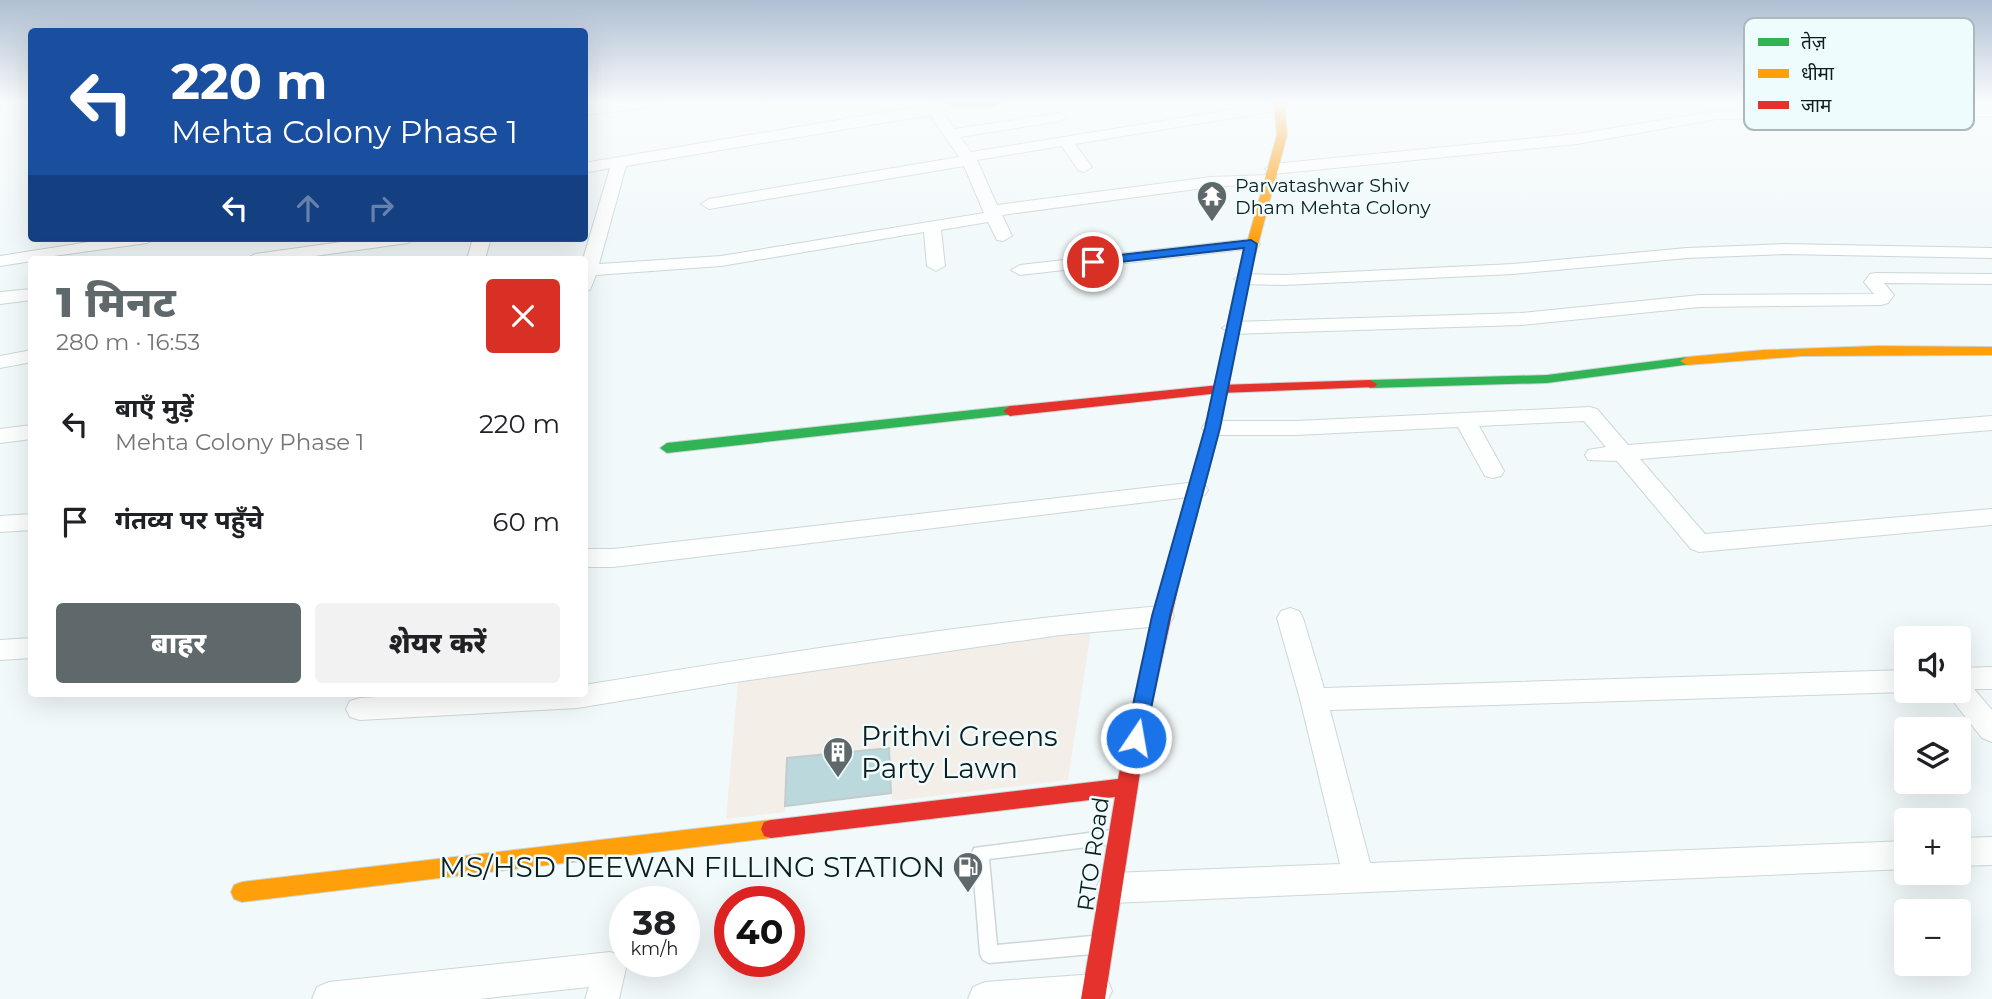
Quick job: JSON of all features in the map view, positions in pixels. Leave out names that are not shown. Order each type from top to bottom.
[{"type":"street","points":[[588,167],[699,150]]},
{"type":"street","points":[[962,150],[1003,236]]},
{"type":"street","points":[[709,204],[1013,150]]},
{"type":"street","points":[[1072,150],[1084,167]]},
{"type":"street","name":"RTO Road","points":[[1094,995],[1125,787],[1161,616],[1213,428],[1242,278],[1278,150]]},
{"type":"street","points":[[588,278],[721,261],[932,227],[992,214],[1211,182],[1487,150]]},
{"type":"street","points":[[588,271],[620,163]]},
{"type":"street","points":[[932,227],[936,266]]},
{"type":"street","points":[[32,256],[121,242]]},
{"type":"street","points":[[277,256],[379,242]]},
{"type":"street","points":[[1020,270],[1251,244]]},
{"type":"street","points":[[1242,278],[1284,280],[1513,269],[1687,253],[1784,249],[1992,253]]},
{"type":"street","points":[[0,261],[28,257]]},
{"type":"street","points":[[1232,328],[1521,319],[1700,301],[1881,299],[1885,295],[1873,282],[1876,278],[1992,279]]},
{"type":"street","points":[[0,298],[28,294]]},
{"type":"street","points":[[667,448],[1220,389],[1547,379],[1750,353],[1846,348],[1992,351]]},
{"type":"street","points":[[0,362],[28,357]]},
{"type":"street","points":[[1213,428],[1296,428],[1590,414],[1699,543],[1992,517]]},
{"type":"street","points":[[1464,419],[1493,471]]},
{"type":"street","points":[[1596,454],[1992,424]]},
{"type":"street","points":[[0,436],[28,432]]},
{"type":"street","points":[[588,558],[640,555],[1197,490]]},
{"type":"street","points":[[0,524],[28,522]]},
{"type":"street","points":[[588,695],[736,671],[1060,625],[1161,616]]},
{"type":"street","points":[[1290,618],[1314,699],[1359,879]]},
{"type":"street","points":[[0,650],[28,648]]},
{"type":"street","points":[[1971,679],[1992,678]]},
{"type":"street","points":[[1314,699],[1894,681]]},
{"type":"street","points":[[360,709],[577,697]]},
{"type":"street","points":[[1969,703],[1992,730]]},
{"type":"street","points":[[242,892],[1125,787]]},
{"type":"street","points":[[1971,852],[1992,851]]},
{"type":"street","points":[[1112,888],[1894,856]]},
{"type":"street","points":[[329,999],[610,968],[602,999]]},
{"type":"street","points":[[985,999],[1094,995]]},
{"type":"lane","points":[[1103,944],[989,954],[979,853],[1119,836]]},
{"type":"shaded area","points":[[1091,631],[1068,780],[892,801],[889,748],[787,758],[785,812],[726,819],[738,681]]},
{"type":"building","name":"Prithvi Greens Party Lawn","points":[[889,748],[891,793],[785,806],[787,758]]},
{"type":"traffic: fast","points":[[1370,384],[1547,379],[1687,361]]},
{"type":"traffic: fast","points":[[667,448],[1010,411]]},
{"type":"traffic: slow","points":[[1177,557],[1213,428],[1243,279],[1278,150]]},
{"type":"traffic: slow","points":[[1687,361],[1802,352],[1992,351]]},
{"type":"traffic: slow","points":[[242,892],[771,829]]},
{"type":"traffic: jam","points":[[1010,411],[1220,389],[1370,384]]},
{"type":"traffic: jam","points":[[1093,999],[1139,721],[1177,557]]},
{"type":"traffic: jam","points":[[771,829],[1125,787]]},
{"type":"place","name":"Parvatashwar Shiv Dham Mehta Colony","points":[[1212,223]]},
{"type":"place","name":"Prithvi Greens Party Lawn","points":[[838,779]]},
{"type":"place","name":"MS/HSD DEEWAN FILLING STATION","points":[[968,894]]},
{"type":"route","points":[[1093,262],[1251,244],[1213,428],[1161,616],[1136,738]]}]
